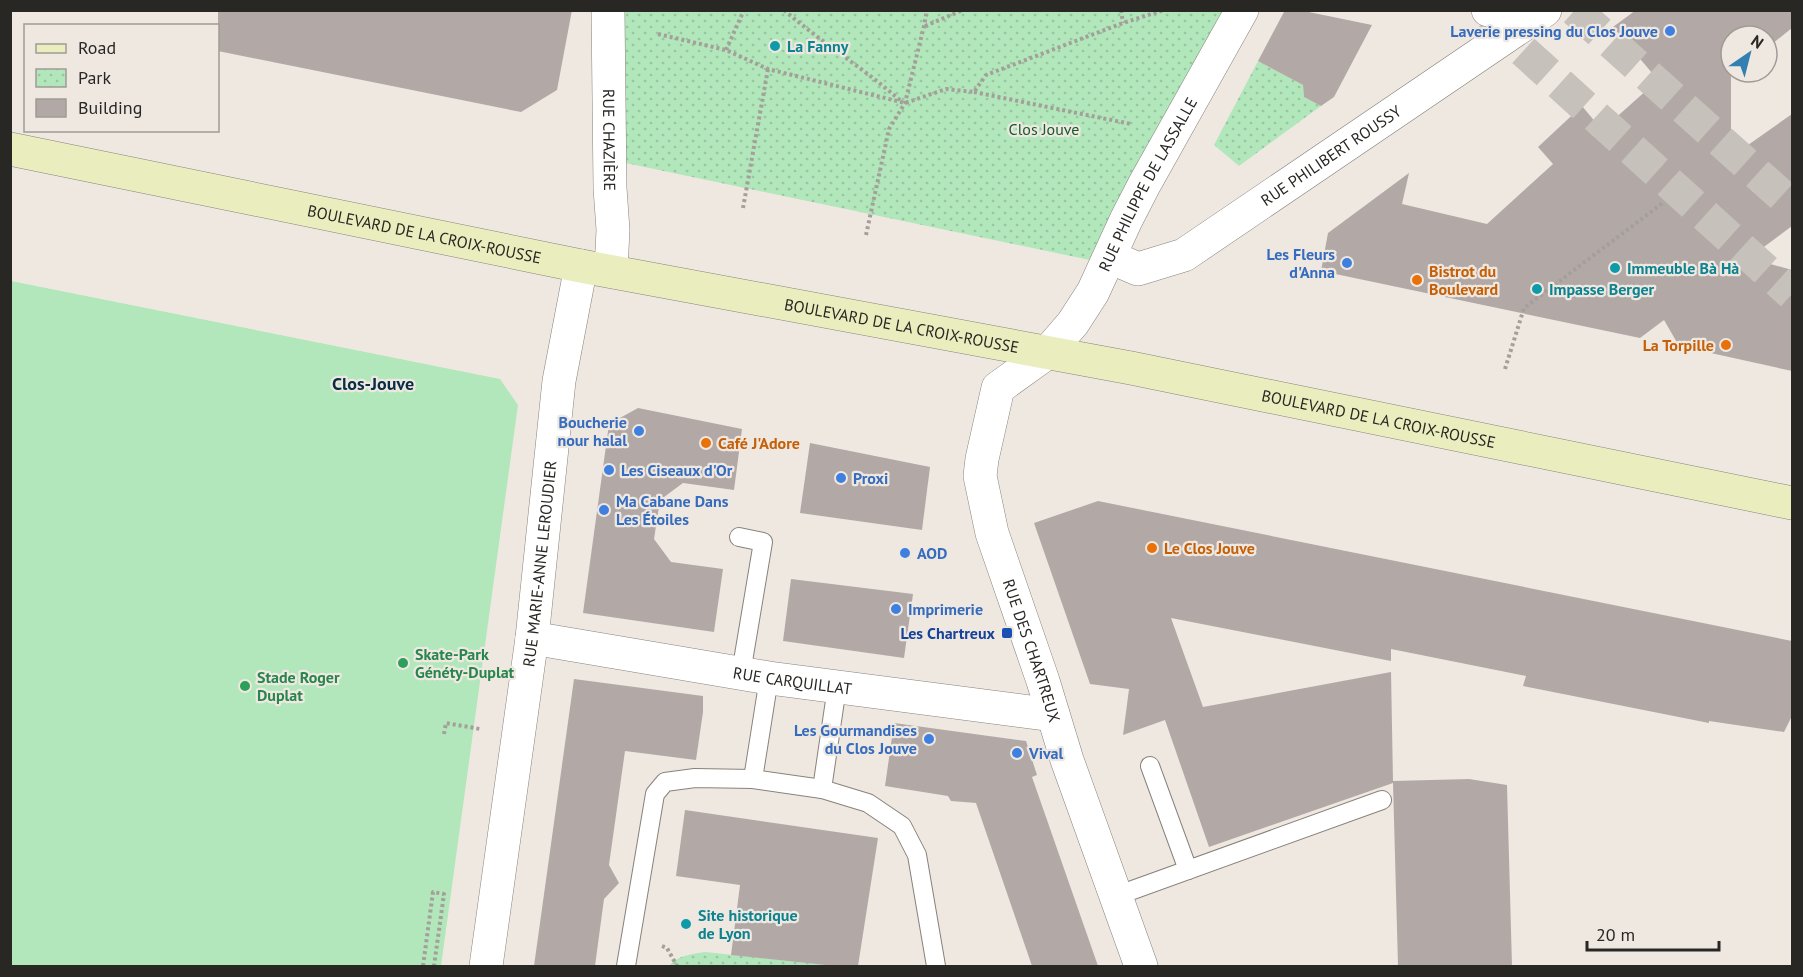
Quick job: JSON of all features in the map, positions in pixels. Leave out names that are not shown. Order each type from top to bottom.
[{"type":"main road","name":"BOULEVARD DE LA CROIX-ROUSSE","points":[[10,149],[596,268],[1048,352],[1792,503]]},
{"type":"street","name":"RUE CHAZIÈRE","points":[[596,268],[613,230],[610,188],[608,10]]},
{"type":"street","name":"RUE PHILIPPE DE LASSALLE","points":[[1048,352],[1073,323],[1093,292],[1144,185],[1242,10]]},
{"type":"street","points":[[1488,10],[1539,15]]},
{"type":"street","name":"RUE PHILIBERT ROUSSY","points":[[1110,257],[1138,269],[1184,255],[1539,15]]},
{"type":"street","name":"RUE MARIE-ANNE LEROUDIER","points":[[486,966],[532,639],[559,381],[596,268]]},
{"type":"street","name":"RUE DES CHARTREUX","points":[[1048,352],[998,388],[980,476],[992,532],[1025,626],[1067,760],[1141,966]]},
{"type":"street","name":"RUE CARQUILLAT","points":[[532,639],[837,687],[1053,715]]},
{"type":"lane","points":[[739,537],[763,542],[755,675],[753,779]]},
{"type":"lane","points":[[822,789],[837,687]]},
{"type":"lane","points":[[1150,766],[1188,870]]},
{"type":"lane","points":[[626,966],[655,794],[664,782],[695,778],[753,779],[822,789],[868,802],[902,826],[917,855],[936,966]]},
{"type":"lane","points":[[1116,896],[1382,800]]},
{"type":"path","points":[[726,50],[744,10]]},
{"type":"path","points":[[784,10],[804,28],[883,84],[905,103]]},
{"type":"path","points":[[866,235],[889,129],[905,103],[927,10]]},
{"type":"path","points":[[924,26],[963,10]]},
{"type":"path","points":[[1121,10],[1122,23]]},
{"type":"path","points":[[974,93],[986,75],[1122,23],[1164,10]]},
{"type":"path","points":[[658,34],[726,50],[768,69],[905,103],[946,89],[1131,124]]},
{"type":"path","points":[[743,208],[768,69]]},
{"type":"path","points":[[1505,369],[1524,308],[1664,202]]},
{"type":"path","points":[[444,734],[446,723],[480,729]]},
{"type":"path","points":[[423,966],[433,892],[444,894],[434,966]]},
{"type":"green space","name":"Clos Jouve","points":[[611,11],[1242,11],[1109,264],[616,161]]},
{"type":"green space","points":[[1258,61],[1303,85],[1304,97],[1321,106],[1239,166],[1214,145]]},
{"type":"green space","name":"Stade Roger Duplat","points":[[11,281],[500,379],[518,405],[441,966],[11,966]]},
{"type":"green space","points":[[705,952],[838,966],[669,966],[681,957]]},
{"type":"building","points":[[218,10],[572,10],[557,90],[521,112],[219,51]]},
{"type":"building","points":[[1285,10],[1299,10],[1372,25],[1334,97],[1321,106],[1304,97],[1303,85],[1258,61]]},
{"type":"building","points":[[1636,10],[1792,10],[1792,28],[1779,38],[1779,24],[1719,24],[1719,84],[1731,84],[1731,157],[1792,114],[1792,226],[1749,258],[1792,270],[1792,371],[1679,346],[1664,320],[1640,338],[1321,271],[1328,233],[1409,173],[1402,204],[1487,224],[1553,164],[1538,147],[1582,106],[1602,130],[1658,80],[1613,27]]},
{"type":"building","points":[[638,408],[742,429],[734,490],[683,483],[660,500],[654,539],[671,562],[723,569],[714,632],[583,613],[609,424]]},
{"type":"building","points":[[810,443],[930,467],[922,530],[800,513]]},
{"type":"building","points":[[1098,501],[1792,641],[1792,716],[1784,732],[1709,721],[1709,723],[1523,686],[1526,676],[1391,649],[1391,661],[1171,618],[1203,707],[1391,672],[1393,781],[1469,779],[1507,785],[1512,966],[1398,966],[1393,783],[1209,847],[1165,720],[1123,735],[1129,689],[1090,684],[1034,523]]},
{"type":"building","points":[[791,579],[913,594],[904,658],[783,641]]},
{"type":"building","points":[[574,679],[703,696],[703,712],[696,760],[625,751],[609,865],[619,883],[604,899],[595,966],[534,966]]},
{"type":"building","points":[[894,723],[1026,741],[1037,775],[1032,777],[1098,966],[1032,966],[976,803],[951,801],[948,796],[885,786]]},
{"type":"building","points":[[685,810],[878,838],[858,966],[835,966],[731,955],[740,885],[676,876]]},
{"type":"tunnel","points":[[1575,10],[1792,205]]},
{"type":"tunnel","points":[[1487,18],[1792,294]]},
{"type":"place","name":"Laverie pressing du Clos Jouve","points":[[1670,31]]},
{"type":"place","name":"La Fanny","points":[[775,46]]},
{"type":"place","name":"Les Fleurs d'Anna","points":[[1347,263]]},
{"type":"place","name":"Immeuble Bà Hà","points":[[1615,268]]},
{"type":"place","name":"Bistrot du Boulevard","points":[[1417,280]]},
{"type":"place","name":"Impasse Berger","points":[[1537,289]]},
{"type":"place","name":"La Torpille","points":[[1726,345]]},
{"type":"place","name":"Boucherie nour halal","points":[[639,431]]},
{"type":"place","name":"Café J'Adore","points":[[706,443]]},
{"type":"place","name":"Les Ciseaux d'Or","points":[[609,470]]},
{"type":"place","name":"Proxi","points":[[841,478]]},
{"type":"place","name":"Ma Cabane Dans Les Étoiles","points":[[604,510]]},
{"type":"place","name":"Le Clos Jouve","points":[[1152,548]]},
{"type":"place","name":"AOD","points":[[905,553]]},
{"type":"place","name":"Imprimerie","points":[[896,609]]},
{"type":"place","name":"Les Chartreux","points":[[1007,633]]},
{"type":"place","name":"Skate-Park Généty-Duplat","points":[[403,663]]},
{"type":"place","name":"Stade Roger Duplat","points":[[245,686]]},
{"type":"place","name":"Les Gourmandises du Clos Jouve","points":[[929,739]]},
{"type":"place","name":"Vival","points":[[1017,753]]},
{"type":"place","name":"Site historique de Lyon","points":[[686,924]]},
{"type":"district","name":"Clos-Jouve","points":[[373,384]]}]
